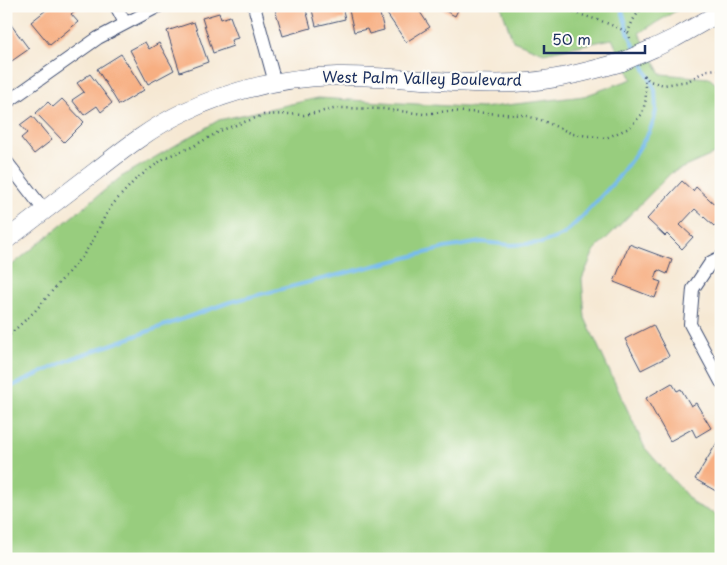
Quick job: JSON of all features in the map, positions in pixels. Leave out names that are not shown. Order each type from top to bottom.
[{"type":"street","points":[[116,6],[125,23]]},
{"type":"street","points":[[6,103],[98,38],[158,6]]},
{"type":"street","points":[[254,6],[275,82]]},
{"type":"street","name":"West Palm Valley Boulevard","points":[[6,240],[137,139],[176,117],[213,100],[275,82],[338,76],[514,83],[561,77],[622,62],[676,38],[721,12]]},
{"type":"street","points":[[6,161],[44,210]]},
{"type":"street","points":[[721,257],[711,262],[693,289],[690,324],[721,382]]},
{"type":"path","points":[[560,6],[566,10],[628,32]]},
{"type":"path","points":[[630,38],[628,32],[633,20],[643,6]]},
{"type":"path","points":[[6,338],[36,311],[84,254],[112,205],[135,180],[166,157],[222,130],[264,116],[304,115],[339,108],[383,109],[424,114],[448,112],[522,115],[541,120],[573,134],[606,138],[628,128],[642,114],[646,99],[644,75],[649,81],[664,85],[688,81],[707,70],[721,69]]},
{"type":"green space","points":[[501,6],[684,6],[639,33],[661,74],[709,78],[721,88],[721,151],[671,173],[594,251],[582,279],[585,318],[645,448],[694,504],[721,517],[721,559],[6,559],[6,270],[121,177],[219,120],[318,98],[482,108],[584,96],[632,79],[612,39],[544,53],[513,41]]},
{"type":"building","points":[[51,6],[76,6],[78,8],[71,14],[78,22],[50,45],[31,22]]},
{"type":"building","points":[[274,6],[305,6],[311,28],[283,36]]},
{"type":"building","points":[[311,6],[342,6],[345,19],[316,26]]},
{"type":"building","points":[[348,6],[378,6],[384,30],[369,34],[367,29],[354,32]]},
{"type":"building","points":[[385,6],[416,6],[430,27],[406,42],[383,8]]},
{"type":"building","points":[[436,6],[460,6],[455,16]]},
{"type":"building","points":[[219,13],[221,19],[230,16],[238,38],[231,40],[233,46],[213,53],[202,18]]},
{"type":"building","points":[[6,18],[29,49],[6,65]]},
{"type":"building","points":[[194,22],[208,62],[180,72],[167,31]]},
{"type":"building","points":[[145,42],[149,49],[159,43],[174,70],[148,84],[130,50]]},
{"type":"building","points":[[121,54],[144,90],[119,105],[97,69]]},
{"type":"building","points":[[90,74],[112,103],[101,112],[97,106],[84,115],[72,100],[84,92],[77,83]]},
{"type":"building","points":[[62,99],[84,122],[64,142],[36,113],[48,102],[53,107]]},
{"type":"building","points":[[32,116],[52,140],[34,154],[21,138],[27,133],[20,125]]},
{"type":"building","points":[[682,181],[693,191],[696,187],[721,210],[721,219],[714,226],[695,209],[680,225],[693,237],[682,249],[667,234],[665,236],[647,219]]},
{"type":"building","points":[[629,244],[672,260],[667,274],[658,270],[655,280],[661,282],[655,298],[614,282]]},
{"type":"building","points":[[653,325],[669,356],[641,370],[625,339]]},
{"type":"building","points":[[672,383],[677,391],[681,389],[691,406],[696,403],[711,428],[696,437],[692,429],[670,441],[646,398]]},
{"type":"building","points":[[718,441],[721,443],[721,494],[695,479]]},
{"type":"waterway","points":[[621,6],[628,32],[636,50]]},
{"type":"waterway","points":[[6,389],[71,359],[230,302],[445,248],[482,242],[511,245],[542,243],[563,235],[617,179],[649,132],[656,110],[655,90],[640,58]]}]
